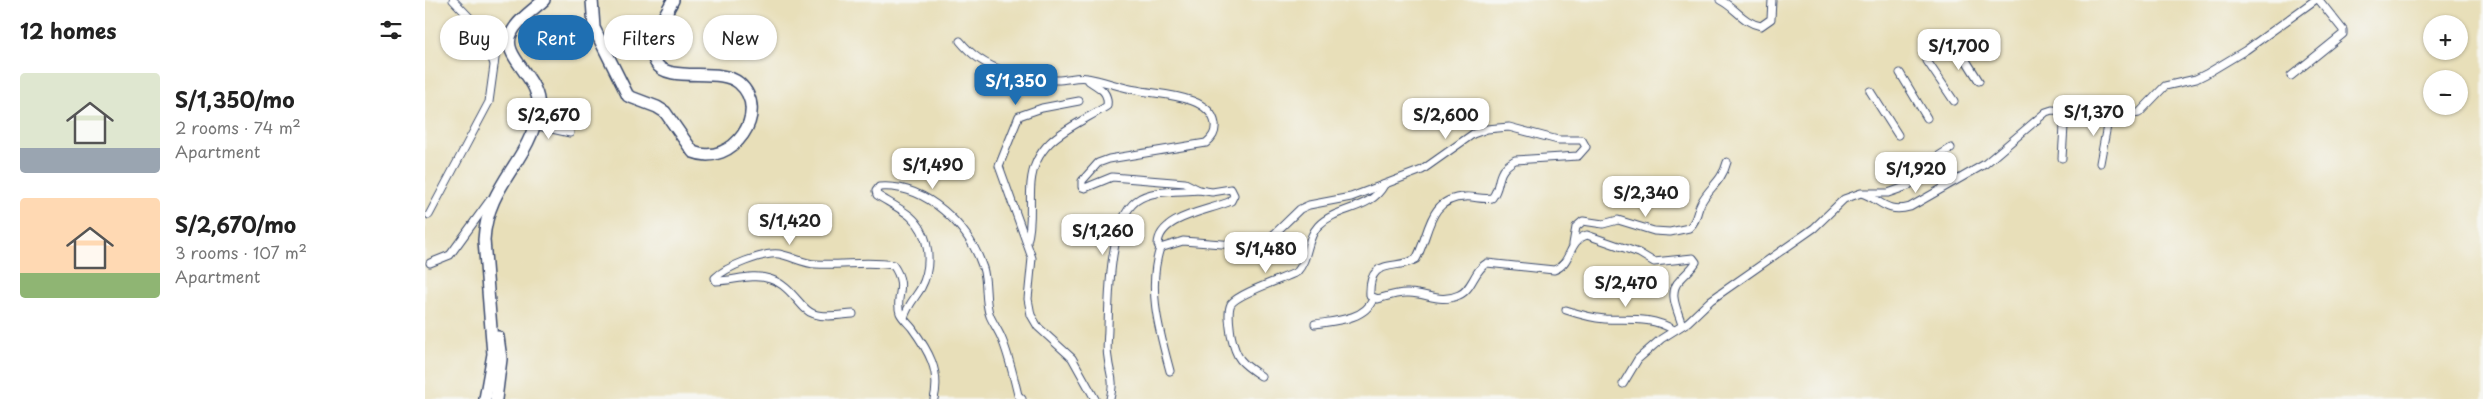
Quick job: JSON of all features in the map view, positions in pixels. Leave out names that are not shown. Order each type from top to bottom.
[{"type":"main road","points":[[485,399],[493,354],[486,273],[485,223],[494,196],[523,150],[539,110],[538,97],[530,77],[510,51],[512,31],[544,0]]},
{"type":"main road","points":[[592,0],[594,28],[628,96],[665,112],[693,152],[714,155],[729,149],[742,137],[752,110],[749,97],[739,82],[720,76],[682,74],[664,70],[656,65],[651,49],[653,38],[673,0]]},
{"type":"main road","points":[[488,294],[500,342],[501,359],[496,399]]},
{"type":"street","points":[[453,0],[473,21],[483,36],[495,66]]},
{"type":"street","points":[[1720,0],[1732,7],[1747,21],[1761,26],[1771,20],[1772,0]]},
{"type":"street","points":[[1861,194],[1889,209],[1902,210],[1985,164],[2047,112],[2065,110],[2109,115],[2139,113],[2165,86],[2196,79],[2206,74],[2246,50],[2317,0],[2343,30],[2343,34],[2291,76]]},
{"type":"street","points":[[429,215],[489,102],[496,51],[501,40],[512,31]]},
{"type":"street","points":[[961,41],[971,54],[1005,71],[1055,80],[1085,78],[1134,90],[1173,94],[1193,101],[1214,118],[1216,130],[1212,138],[1206,143],[1109,159],[1099,163],[1082,181],[1082,187],[1112,177],[1185,183],[1199,190]]},
{"type":"street","points":[[1959,49],[1979,80]]},
{"type":"street","points":[[1927,60],[1954,101]]},
{"type":"street","points":[[1900,73],[1927,118]]},
{"type":"street","points":[[1027,242],[1030,232],[1031,181],[1040,154],[1056,135],[1107,106],[1108,99],[1104,90],[1085,78]]},
{"type":"street","points":[[1870,91],[1898,135]]},
{"type":"street","points":[[1079,101],[1042,108],[1019,116],[999,166],[1032,258],[1028,293],[1031,315],[1038,327],[1072,358],[1095,399]]},
{"type":"street","points":[[2062,158],[2065,110]]},
{"type":"street","points":[[2100,163],[2109,115]]},
{"type":"street","points":[[534,125],[570,133]]},
{"type":"street","points":[[1160,248],[1183,241],[1235,245],[1267,241],[1300,209],[1309,205],[1351,197],[1422,170],[1473,134],[1487,129],[1509,127],[1558,140],[1582,140],[1585,143],[1586,147],[1578,156],[1515,160],[1500,173],[1495,194],[1492,198],[1465,196],[1441,206],[1434,212],[1416,259],[1394,263],[1374,274],[1370,284],[1370,296],[1373,299]]},
{"type":"street","points":[[1623,384],[1638,359],[1674,330],[1682,326],[1711,300],[1814,228],[1844,199],[1861,194],[1888,193],[1908,186],[1932,160],[1951,148]]},
{"type":"street","points":[[1315,324],[1350,318],[1365,310],[1373,299],[1410,293],[1438,300],[1452,298],[1461,294],[1481,266],[1487,263],[1554,270],[1561,268],[1567,262],[1576,226],[1583,221],[1603,224],[1618,220],[1654,231],[1676,232],[1689,228],[1697,218],[1701,201],[1725,172],[1727,162]]},
{"type":"street","points":[[1261,376],[1244,365],[1236,356],[1229,312],[1231,303],[1241,295],[1297,272],[1302,267],[1312,234],[1319,225],[1330,216],[1352,210],[1378,195],[1383,185]]},
{"type":"street","points":[[904,318],[911,301],[921,288],[928,266],[928,249],[921,232],[911,217],[877,195],[876,191],[879,187],[888,186],[931,201],[947,213],[975,248],[984,270],[990,316],[1009,358],[1018,395],[1022,399]]},
{"type":"street","points":[[1110,399],[1113,385],[1108,358],[1109,281],[1120,228],[1126,211],[1137,200],[1150,195],[1199,190],[1212,192],[1231,189],[1233,195],[1231,201],[1219,207],[1179,218],[1166,226],[1158,238],[1160,248],[1155,264],[1154,290],[1158,324],[1170,371]]},
{"type":"street","points":[[430,263],[446,258],[456,250],[494,196]]},
{"type":"street","points":[[1573,244],[1580,237],[1587,234],[1639,253],[1654,262],[1693,258],[1696,262],[1677,282],[1673,292],[1682,326]]},
{"type":"street","points":[[853,314],[824,316],[813,314],[804,308],[799,299],[785,286],[771,279],[758,276],[716,281],[715,278],[719,274],[744,262],[772,254],[814,264],[880,262],[893,265],[899,273],[902,285],[900,312],[929,354],[935,370],[937,388],[934,399]]},
{"type":"street","points":[[1566,310],[1603,319],[1661,322],[1674,330]]}]
